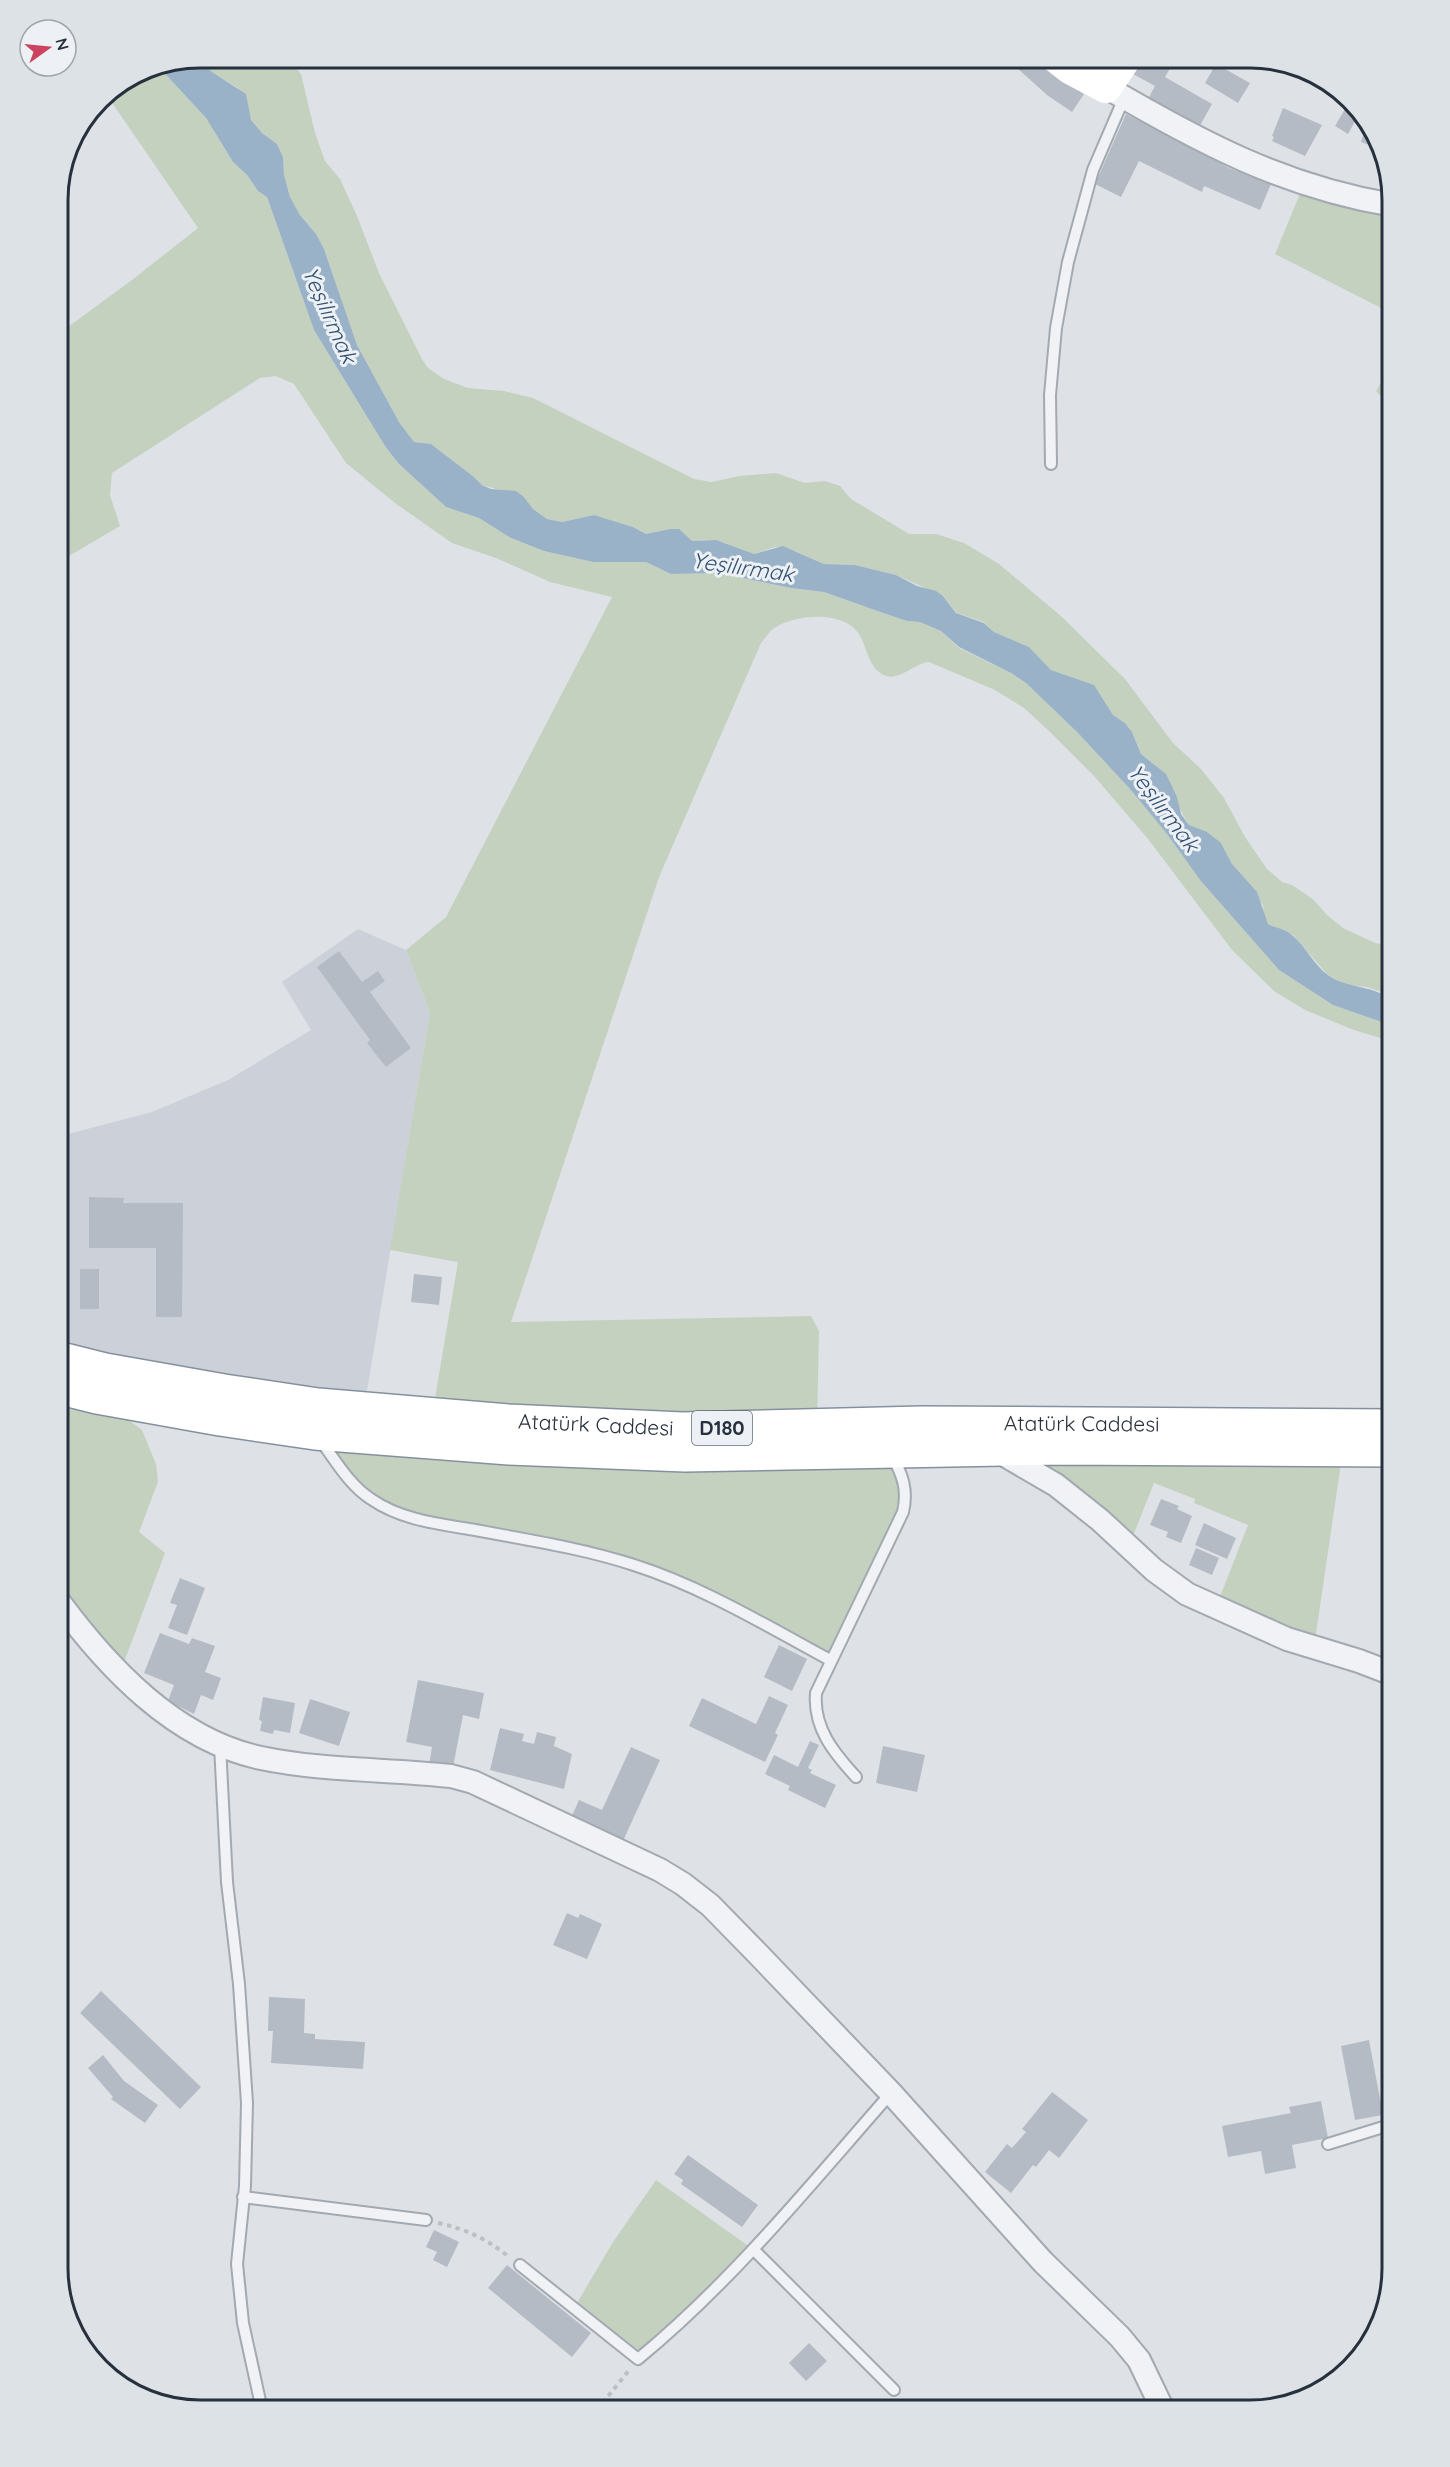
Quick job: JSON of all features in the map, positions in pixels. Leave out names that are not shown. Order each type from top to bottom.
[{"type":"highway","name":"Atatürk Caddesi","points":[[68,1361],[105,1370],[318,1405],[508,1421],[682,1429],[921,1423],[1382,1426]]},
{"type":"highway","name":"Atatürk Caddesi","points":[[68,1389],[208,1418],[315,1433],[508,1448],[685,1455],[995,1449],[1382,1450]]},
{"type":"street","points":[[1070,68],[1205,142],[1276,175],[1333,193],[1382,203]]},
{"type":"street","points":[[1115,93],[1123,68]]},
{"type":"street","points":[[995,1449],[1056,1485],[1100,1520],[1154,1570],[1187,1594],[1287,1639],[1382,1670]]},
{"type":"street","points":[[68,1613],[108,1662],[141,1693],[176,1720],[219,1744],[260,1758],[280,1761],[442,1775],[473,1782],[660,1870],[683,1884],[710,1905],[891,2093],[1043,2262],[1120,2337],[1138,2360],[1158,2400]]},
{"type":"lane","points":[[1051,464],[1051,384],[1056,327],[1068,262],[1115,93]]},
{"type":"lane","points":[[315,1433],[348,1476],[369,1498],[393,1512],[428,1522],[582,1550],[635,1565],[697,1590],[831,1660]]},
{"type":"lane","points":[[856,1777],[832,1751],[824,1736],[816,1712],[816,1693],[903,1512],[906,1497],[904,1483],[899,1467],[888,1450]]},
{"type":"lane","points":[[219,1744],[227,1882],[239,1984],[247,2103],[243,2197],[237,2264],[243,2323],[260,2399]]},
{"type":"lane","points":[[520,2265],[638,2359],[679,2325],[754,2250],[891,2093]]},
{"type":"lane","points":[[1328,2144],[1382,2127]]},
{"type":"lane","points":[[243,2197],[426,2220]]},
{"type":"lane","points":[[754,2250],[894,2390]]},
{"type":"path","points":[[426,2220],[457,2227],[479,2236],[520,2265]]},
{"type":"path","points":[[606,2399],[638,2359]]},
{"type":"shaded area","points":[[358,929],[406,950],[430,1013],[364,1409],[69,1361],[68,1134],[152,1112],[228,1080],[311,1030],[282,982]]},
{"type":"green space","points":[[208,68],[296,68],[301,74],[315,133],[325,161],[340,179],[379,273],[422,359],[428,368],[444,379],[468,388],[504,391],[533,398],[694,479],[712,482],[739,476],[776,473],[805,483],[825,481],[840,486],[851,499],[909,534],[936,534],[964,543],[999,564],[1062,617],[1125,679],[1173,743],[1201,769],[1224,798],[1245,837],[1267,869],[1282,882],[1292,885],[1313,899],[1343,928],[1382,944],[1382,992],[1367,987],[1346,985],[1327,974],[1293,935],[1268,924],[1264,916],[1263,905],[1232,864],[1221,843],[1189,825],[1154,764],[1141,754],[1132,732],[1125,723],[1113,715],[1094,686],[1051,670],[1029,647],[994,632],[984,622],[957,613],[943,596],[896,575],[855,565],[824,564],[795,551],[775,547],[754,554],[725,543],[709,540],[692,541],[670,529],[646,534],[633,527],[594,515],[562,522],[547,519],[533,509],[524,497],[482,485],[431,444],[414,442],[399,422],[357,345],[324,249],[290,197],[284,175],[283,157],[277,144],[262,133],[251,120],[238,88]]},
{"type":"green space","points":[[164,72],[206,118],[233,162],[247,175],[258,191],[267,197],[314,330],[385,446],[398,463],[446,507],[479,518],[511,538],[544,551],[593,562],[646,562],[671,574],[719,573],[791,588],[824,592],[907,621],[920,622],[941,631],[959,648],[1011,673],[1026,683],[1078,733],[1130,789],[1167,834],[1200,880],[1279,970],[1333,1005],[1382,1022],[1382,1039],[1305,1010],[1274,991],[1232,950],[1148,839],[1094,776],[1024,708],[995,690],[929,662],[900,675],[882,674],[877,671],[871,661],[859,634],[852,626],[842,621],[818,617],[793,620],[782,624],[772,630],[761,643],[659,877],[511,1322],[811,1316],[819,1331],[817,1426],[432,1416],[458,1262],[390,1250],[430,1013],[406,950],[446,917],[612,597],[550,582],[496,558],[452,543],[395,503],[346,463],[294,384],[276,376],[260,378],[112,473],[110,495],[120,526],[68,557],[68,327],[198,228],[111,102],[133,85]]},
{"type":"green space","points":[[1304,184],[1382,202],[1382,308],[1275,254]]},
{"type":"green space","points":[[1382,381],[1382,398],[1376,391]]},
{"type":"green space","points":[[68,1390],[97,1397],[142,1430],[156,1464],[158,1482],[139,1532],[165,1553],[120,1673],[68,1612]]},
{"type":"green space","points":[[315,1433],[888,1450],[906,1497],[830,1660],[635,1565],[428,1522],[369,1498]]},
{"type":"green space","points":[[995,1449],[1343,1450],[1314,1647],[1216,1607],[1248,1525],[1194,1503],[1195,1499],[1154,1483],[1129,1546]]},
{"type":"green space","points":[[656,2180],[754,2250],[638,2359],[574,2308],[613,2242]]},
{"type":"water","name":"Yeşilırmak","points":[[208,68],[246,94],[251,120],[262,133],[277,144],[283,157],[284,175],[290,197],[324,249],[357,345],[399,422],[414,442],[431,444],[482,485],[491,489],[516,491],[533,509],[547,519],[562,522],[594,515],[633,527],[646,534],[679,529],[692,541],[716,540],[754,554],[783,546],[824,564],[855,565],[896,575],[917,586],[936,591],[943,596],[956,613],[984,623],[994,632],[1029,647],[1051,670],[1094,685],[1113,715],[1125,723],[1132,732],[1141,754],[1166,774],[1177,797],[1181,814],[1189,825],[1207,832],[1221,843],[1232,864],[1257,892],[1268,924],[1290,934],[1318,966],[1336,980],[1382,994],[1382,1022],[1333,1005],[1279,970],[1200,880],[1167,834],[1130,789],[1078,733],[1026,683],[959,647],[941,631],[920,622],[907,621],[824,592],[791,588],[719,573],[671,574],[646,562],[593,562],[544,551],[511,538],[479,518],[446,507],[398,463],[385,446],[314,330],[267,197],[258,191],[247,175],[233,162],[206,118],[164,72]]},
{"type":"building","points":[[1017,68],[1050,68],[1084,94],[1072,112],[1047,95]]},
{"type":"building","points":[[1137,68],[1170,68],[1165,77],[1212,104],[1198,129],[1148,99],[1155,86],[1133,74]]},
{"type":"building","points":[[1214,68],[1223,68],[1250,83],[1238,103],[1205,83]]},
{"type":"building","points":[[1283,108],[1322,125],[1305,156],[1272,141]]},
{"type":"building","points":[[1346,108],[1356,120],[1348,134],[1335,126]]},
{"type":"building","points":[[1126,114],[1229,168],[1271,184],[1260,210],[1204,186],[1202,192],[1139,161],[1121,197],[1095,184]]},
{"type":"building","points":[[1364,133],[1371,145],[1361,142]]},
{"type":"building","points":[[339,951],[362,982],[378,971],[385,981],[370,992],[411,1048],[386,1067],[367,1043],[370,1040],[317,967]]},
{"type":"building","points":[[89,1197],[124,1198],[123,1203],[183,1203],[182,1317],[156,1317],[156,1248],[89,1248]]},
{"type":"building","points":[[80,1269],[99,1269],[99,1309],[80,1309]]},
{"type":"building","points":[[414,1274],[442,1277],[439,1305],[411,1302]]},
{"type":"building","points":[[1161,1499],[1179,1506],[1177,1509],[1192,1516],[1181,1543],[1166,1537],[1168,1532],[1150,1525]]},
{"type":"building","points":[[1204,1523],[1236,1538],[1227,1559],[1195,1545]]},
{"type":"building","points":[[1196,1548],[1219,1558],[1212,1575],[1189,1565]]},
{"type":"building","points":[[180,1578],[205,1588],[187,1635],[168,1628],[177,1605],[170,1603]]},
{"type":"building","points":[[160,1633],[189,1644],[192,1638],[215,1646],[205,1672],[221,1678],[213,1700],[201,1695],[194,1714],[168,1701],[174,1685],[144,1673]]},
{"type":"building","points":[[779,1645],[807,1659],[792,1691],[764,1677]]},
{"type":"building","points":[[418,1680],[484,1693],[479,1719],[463,1715],[453,1767],[429,1765],[432,1747],[406,1742]]},
{"type":"building","points":[[769,1696],[788,1705],[775,1733],[778,1735],[765,1762],[689,1726],[702,1698],[756,1724]]},
{"type":"building","points":[[263,1697],[295,1703],[290,1733],[274,1730],[273,1734],[260,1731],[262,1721],[259,1720]]},
{"type":"building","points":[[310,1699],[350,1712],[339,1746],[299,1733]]},
{"type":"building","points":[[500,1728],[524,1734],[522,1741],[534,1744],[537,1732],[556,1737],[554,1746],[572,1754],[564,1789],[490,1770]]},
{"type":"building","points":[[810,1741],[819,1745],[808,1768],[812,1770],[810,1773],[836,1785],[825,1808],[788,1790],[790,1786],[765,1774],[774,1755],[798,1767]]},
{"type":"building","points":[[883,1746],[925,1755],[917,1792],[876,1783]]},
{"type":"building","points":[[631,1747],[660,1760],[623,1841],[571,1818],[579,1800],[602,1810]]},
{"type":"building","points":[[567,1913],[578,1918],[580,1914],[602,1924],[587,1959],[553,1945]]},
{"type":"building","points":[[101,1991],[201,2087],[180,2109],[80,2013]]},
{"type":"building","points":[[269,1997],[305,1999],[304,2033],[315,2034],[315,2039],[365,2042],[363,2069],[271,2063],[273,2031],[268,2031]]},
{"type":"building","points":[[1369,2040],[1382,2115],[1355,2120],[1341,2046]]},
{"type":"building","points":[[103,2055],[124,2081],[158,2105],[145,2123],[111,2099],[113,2097],[88,2068]]},
{"type":"building","points":[[1052,2092],[1088,2120],[1059,2158],[1049,2150],[1036,2167],[1033,2165],[1011,2193],[985,2172],[1007,2144],[1012,2148],[1026,2132],[1022,2129]]},
{"type":"building","points":[[1321,2101],[1328,2138],[1292,2145],[1296,2168],[1265,2174],[1261,2151],[1228,2157],[1222,2126],[1291,2113],[1289,2107]]},
{"type":"building","points":[[688,2155],[758,2205],[742,2227],[681,2184],[683,2180],[674,2174]]},
{"type":"building","points":[[434,2230],[459,2242],[447,2267],[433,2260],[437,2252],[426,2247]]},
{"type":"building","points":[[507,2265],[591,2333],[572,2357],[488,2288]]},
{"type":"building","points":[[809,2343],[827,2361],[806,2381],[789,2363]]}]
